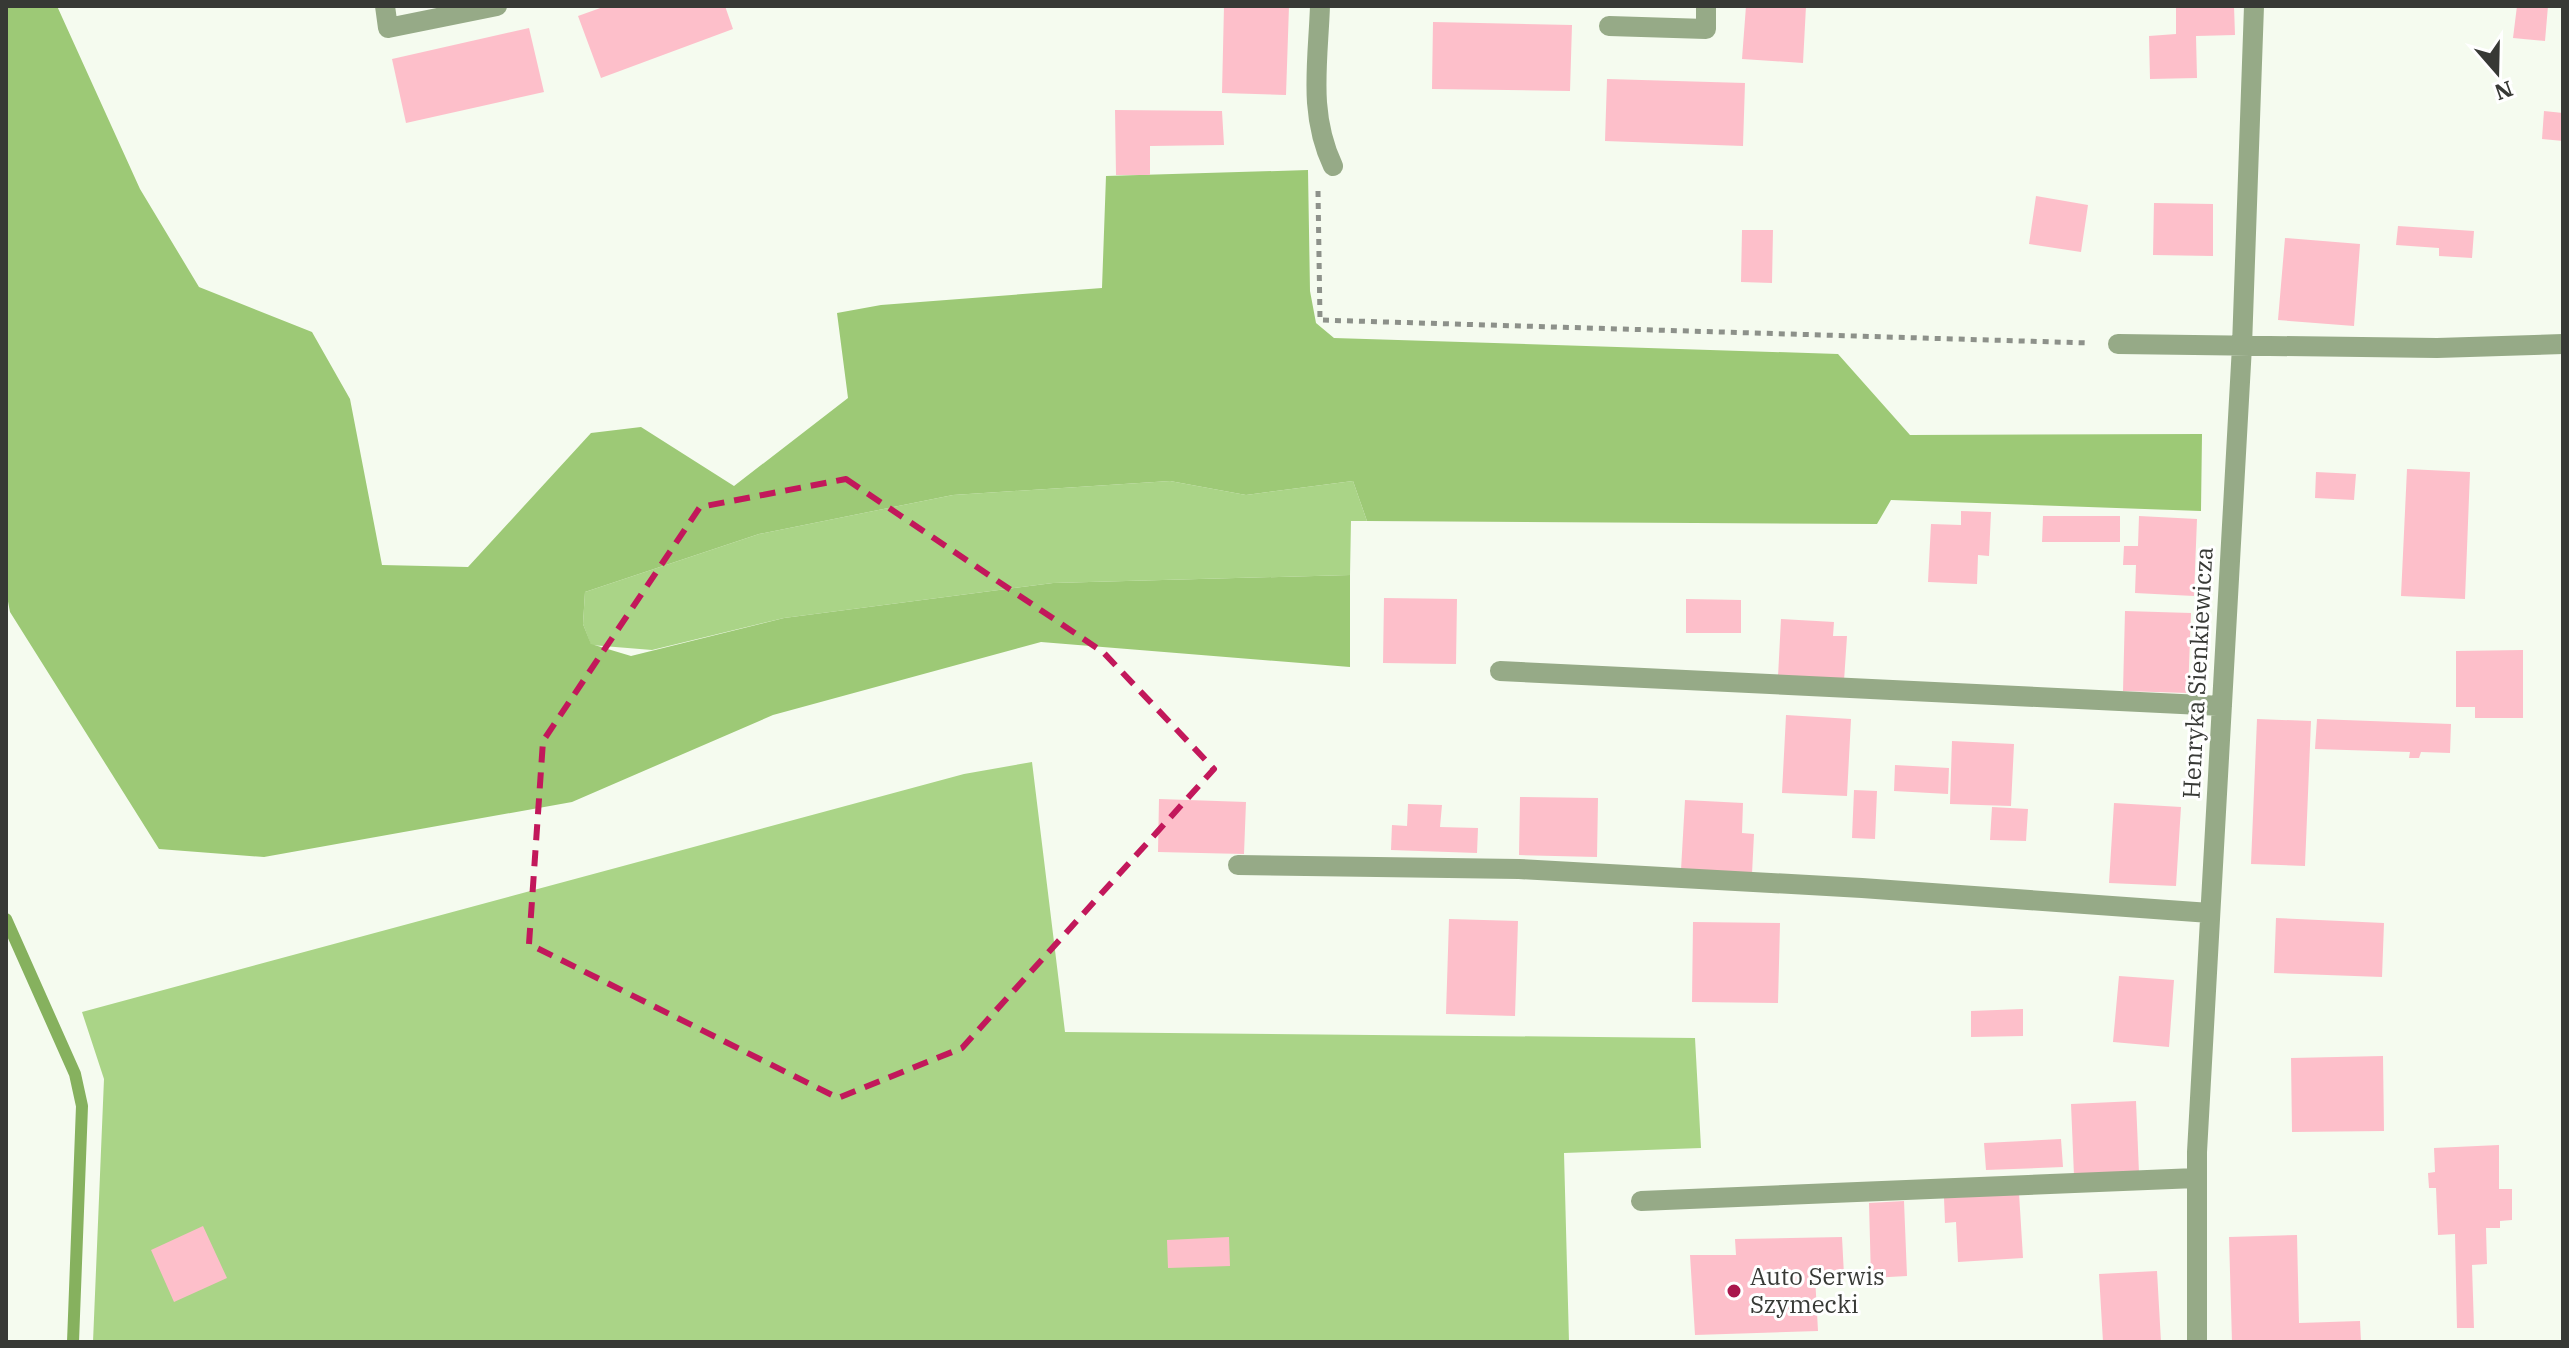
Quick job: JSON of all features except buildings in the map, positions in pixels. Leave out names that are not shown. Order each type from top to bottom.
[{"type":"street","points":[[385,6],[388,28],[497,6]]},
{"type":"street","points":[[1320,6],[1317,124],[1333,166]]},
{"type":"street","points":[[1609,26],[1706,29],[1706,6]]},
{"type":"street","name":"Henryka Sienkiewicza","points":[[2197,1342],[2196,1178],[2242,346],[2254,6]]},
{"type":"street","points":[[2118,344],[2437,348],[2563,344]]},
{"type":"street","points":[[1500,671],[2222,706]]},
{"type":"street","points":[[1238,865],[1519,869],[1862,888],[2210,913]]},
{"type":"street","points":[[1641,1201],[2196,1178]]},
{"type":"path","points":[[1318,184],[1320,320],[2118,344]]},
{"type":"highlighted area","points":[[846,479],[1103,652],[1214,769],[962,1048],[838,1098],[529,944],[543,741],[700,507]]},
{"type":"green space","points":[[6,6],[57,6],[140,189],[199,287],[312,332],[350,399],[382,565],[468,567],[591,433],[641,427],[734,486],[848,398],[837,313],[881,305],[1102,288],[1106,176],[1308,170],[1310,291],[1316,323],[1334,338],[1838,354],[1910,435],[2202,434],[2201,511],[1891,500],[1877,524],[1367,521],[1353,481],[1246,495],[1170,481],[953,495],[759,534],[585,592],[583,624],[591,644],[631,656],[784,618],[1053,583],[1350,575],[1350,667],[1041,642],[773,715],[572,802],[264,857],[159,849],[10,612],[6,591]]},
{"type":"green space","points":[[1170,481],[1246,495],[1353,481],[1367,521],[1351,521],[1350,575],[1053,583],[784,618],[652,650],[591,645],[583,624],[585,592],[759,534],[953,495]]},
{"type":"green space","points":[[1032,762],[1065,1032],[1695,1038],[1701,1148],[1564,1153],[1569,1342],[93,1342],[104,1079],[82,1012],[964,774]]},
{"type":"waterway","points":[[6,919],[75,1074],[82,1106],[73,1342]]},
{"type":"place","name":"Auto Serwis Szymecki","points":[[1734,1291]]}]
